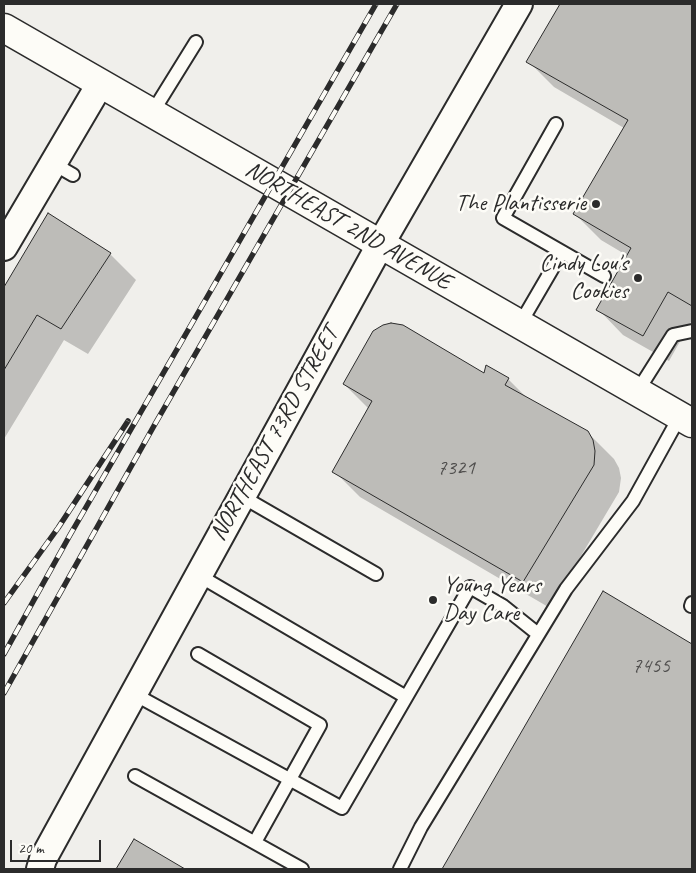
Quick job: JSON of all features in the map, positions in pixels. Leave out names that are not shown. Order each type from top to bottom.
[{"type":"main road","name":"NORTHEAST 2ND AVENUE","points":[[4,28],[686,420]]},
{"type":"street","name":"NORTHEAST 73RD STREET","points":[[40,869],[43,859],[241,496],[380,245],[519,4]]},
{"type":"street","points":[[4,247],[64,169],[100,84]]},
{"type":"lane","points":[[152,113],[196,42]]},
{"type":"lane","points":[[556,124],[503,218],[604,276]]},
{"type":"lane","points":[[520,324],[562,252]]},
{"type":"lane","points":[[638,392],[673,335],[692,331]]},
{"type":"lane","points":[[400,869],[421,827],[566,589],[633,500],[686,420]]},
{"type":"lane","points":[[241,496],[376,574]]},
{"type":"lane","points":[[198,575],[406,697]]},
{"type":"lane","points":[[134,694],[342,808],[470,587],[503,606],[538,634]]},
{"type":"lane","points":[[198,654],[320,725],[255,842]]},
{"type":"lane","points":[[135,776],[302,869]]},
{"type":"building","points":[[560,4],[692,4],[692,306],[668,292],[643,336],[596,310],[631,248],[573,214],[628,120],[526,62]]},
{"type":"building","points":[[48,213],[111,253],[61,329],[37,315],[4,370],[4,287]]},
{"type":"building","points":[[391,323],[403,325],[484,373],[486,365],[509,378],[505,385],[588,431],[593,440],[595,451],[594,465],[523,582],[332,472],[372,401],[343,384],[373,331]]},
{"type":"building","points":[[603,591],[692,644],[692,869],[442,869]]},
{"type":"building","points":[[134,839],[185,869],[116,869]]},
{"type":"railway","points":[[4,654],[70,535],[376,4]]},
{"type":"railway","points":[[4,693],[155,424],[397,4]]},
{"type":"railway","points":[[4,603],[58,528],[128,421]]},
{"type":"place","name":"The Plantisserie","points":[[596,204]]},
{"type":"place","name":"Cindy Lou's Cookies","points":[[638,278]]},
{"type":"place","name":"Young Years Day Care","points":[[433,600]]}]
